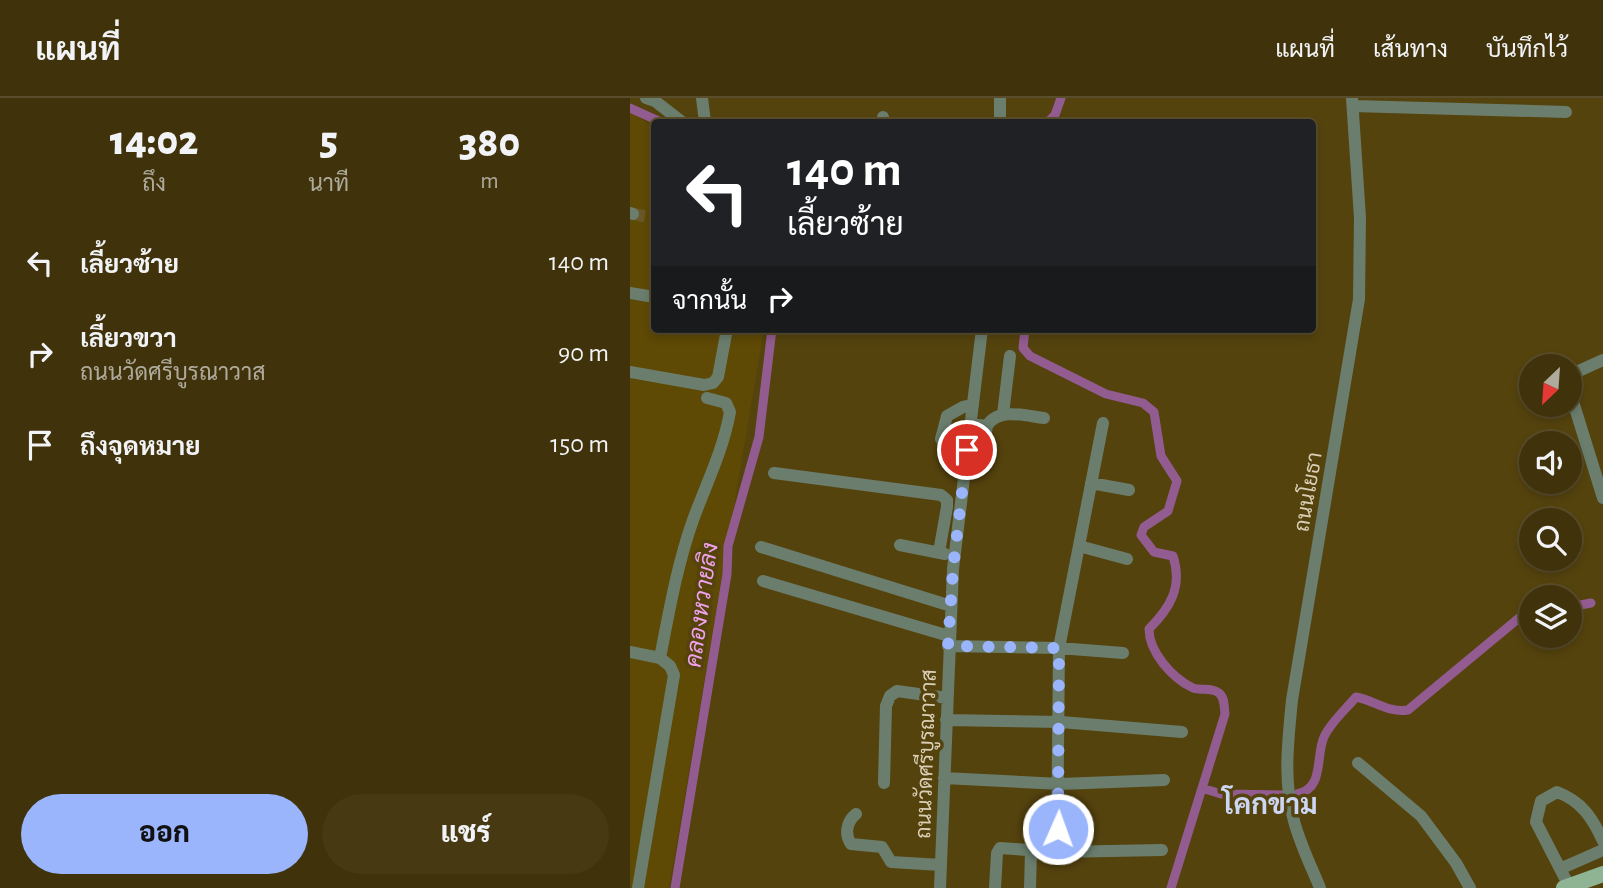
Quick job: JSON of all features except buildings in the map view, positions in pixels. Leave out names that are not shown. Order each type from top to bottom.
[{"type":"main road","points":[[1566,887],[1603,874]]},
{"type":"street","points":[[646,98],[655,101],[678,119]]},
{"type":"street","points":[[702,98],[705,119]]},
{"type":"street","points":[[1000,98],[1000,119]]},
{"type":"street","points":[[1352,102],[1566,112]]},
{"type":"street","name":"ถนนโยธา","points":[[1320,888],[1294,821],[1287,780],[1287,750],[1292,700],[1359,299],[1360,218],[1352,102]]},
{"type":"street","points":[[630,293],[651,297]]},
{"type":"street","points":[[630,372],[704,385],[713,383],[718,377],[726,333]]},
{"type":"street","name":"ถนนวัดศรีบูรณาวาส","points":[[940,888],[951,606],[982,333]]},
{"type":"street","points":[[1003,414],[1010,356]]},
{"type":"street","points":[[1582,370],[1603,360]]},
{"type":"street","points":[[660,659],[680,562],[726,431],[729,408],[726,403],[707,398]]},
{"type":"street","points":[[941,439],[947,416],[953,411],[973,405]]},
{"type":"street","points":[[981,464],[987,426],[995,416],[1003,414],[1044,418]]},
{"type":"street","points":[[1578,417],[1603,498]]},
{"type":"street","points":[[1057,852],[1061,722],[1059,648],[1103,423]]},
{"type":"street","points":[[970,424],[987,426]]},
{"type":"street","points":[[774,473],[941,495],[947,500],[947,508],[939,552]]},
{"type":"street","points":[[1091,483],[1129,491]]},
{"type":"street","points":[[900,545],[955,557]]},
{"type":"street","points":[[761,547],[951,606]]},
{"type":"street","points":[[1079,547],[1128,559]]},
{"type":"street","points":[[763,581],[949,641],[1123,653]]},
{"type":"street","points":[[630,652],[660,659],[670,666],[674,675],[638,888]]},
{"type":"street","points":[[884,783],[887,706],[890,696],[897,691],[947,698]]},
{"type":"street","points":[[946,720],[1061,722],[1182,732]]},
{"type":"street","points":[[1358,762],[1421,816],[1456,863],[1469,888]]},
{"type":"street","points":[[944,778],[1060,784],[1164,780]]},
{"type":"street","points":[[1566,887],[1562,868],[1536,822],[1541,801],[1557,792],[1576,799],[1595,823],[1603,841]]},
{"type":"street","points":[[856,814],[847,825],[848,838],[852,844],[882,847],[891,862],[941,865]]},
{"type":"street","points":[[995,888],[998,850],[1162,850]]},
{"type":"street","points":[[1562,868],[1603,850]]},
{"type":"street","points":[[1030,888],[1031,851]]},
{"type":"shaded area","points":[[630,111],[651,126],[651,333],[763,333],[669,888],[630,888]]},
{"type":"waterway","points":[[1051,119],[1061,98]]},
{"type":"waterway","name":"คลองหวายลิง","points":[[630,108],[654,119]]},
{"type":"waterway","name":"คลองหวายลิง","points":[[675,888],[727,574],[728,546],[759,437],[772,333]]},
{"type":"waterway","points":[[1025,333],[1023,348],[1030,356],[1106,394],[1143,403],[1154,412],[1161,456],[1177,481],[1168,511],[1144,527],[1141,535],[1154,552],[1173,556],[1176,567],[1173,596],[1149,629],[1150,638],[1157,655],[1177,678],[1193,688],[1213,690],[1221,695],[1225,714],[1171,888]]},
{"type":"waterway","points":[[1582,605],[1591,603]]},
{"type":"waterway","points":[[1297,794],[1312,785],[1318,771],[1324,737],[1334,721],[1356,697],[1388,708],[1408,710],[1519,618]]},
{"type":"waterway","points":[[1202,788],[1221,794],[1283,795]]},
{"type":"tunnel","points":[[633,214],[651,217]]},
{"type":"district","name":"โคกขาม","points":[[1270,804]]},
{"type":"route","points":[[967,450],[953,569],[948,646],[1059,648],[1061,722],[1058,829]]}]
